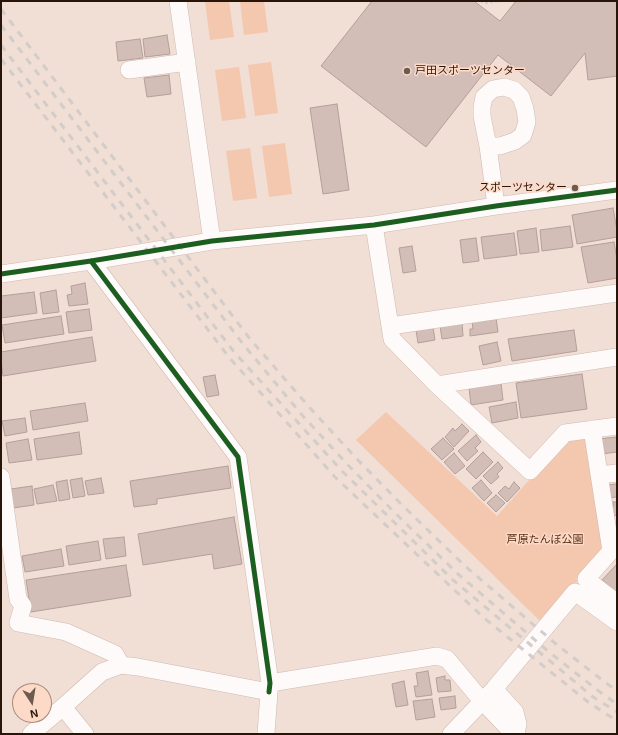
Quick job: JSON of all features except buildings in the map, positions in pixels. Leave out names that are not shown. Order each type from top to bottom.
[{"type":"street","points":[[178,1],[212,241]]},
{"type":"street","points":[[129,70],[186,62]]},
{"type":"street","points":[[488,146],[496,206]]},
{"type":"street","points":[[1,274],[212,241],[374,225],[496,206],[617,190]]},
{"type":"street","points":[[374,225],[392,339],[437,386],[530,471],[565,433],[617,426]]},
{"type":"street","points":[[91,261],[238,457],[269,688],[266,734]]},
{"type":"street","points":[[390,326],[617,293]]},
{"type":"street","points":[[437,386],[617,357]]},
{"type":"street","points":[[592,429],[611,551],[586,579],[617,603]]},
{"type":"street","points":[[599,476],[617,473]]},
{"type":"street","points":[[1,477],[7,568],[18,598],[23,606],[18,623],[66,632],[115,654],[121,665]]},
{"type":"street","points":[[451,734],[494,689],[575,592],[617,622]]},
{"type":"street","points":[[31,734],[102,672],[121,665],[269,688],[437,656],[447,659],[507,727],[517,734],[518,724],[515,712],[494,689]]},
{"type":"street","points":[[63,707],[85,734]]},
{"type":"path","points":[[481,1],[485,3],[497,1]]},
{"type":"green space","points":[[205,1],[229,1],[234,37],[210,40]]},
{"type":"green space","points":[[240,1],[264,1],[268,32],[244,35]]},
{"type":"green space","points":[[271,62],[278,113],[255,116],[248,65]]},
{"type":"green space","points":[[239,67],[246,118],[222,121],[215,70]]},
{"type":"green space","points":[[285,143],[292,194],[269,197],[262,146]]},
{"type":"green space","points":[[250,148],[257,198],[233,201],[226,151]]},
{"type":"green space","name":"芦原たんぼ公園","points":[[386,412],[497,516],[565,440],[587,436],[603,552],[541,622],[356,440]]},
{"type":"railway","points":[[1,9],[250,339],[310,408],[400,503],[465,566],[556,644],[617,691]]},
{"type":"railway","points":[[1,25],[243,344],[302,415],[392,510],[458,574],[549,652],[617,704]]},
{"type":"railway","points":[[1,45],[234,352],[342,471],[453,580],[593,697],[617,712]]},
{"type":"railway","points":[[1,59],[228,356],[334,476],[484,618],[588,702],[617,721]]},
{"type":"cycle path","points":[[1,274],[212,241],[374,225],[496,206],[617,190]]},
{"type":"cycle path","points":[[91,261],[238,457],[270,683],[269,692]]},
{"type":"place","name":"戸田スポーツセンター","points":[[407,71]]},
{"type":"place","name":"スポーツセンター","points":[[575,188]]}]
